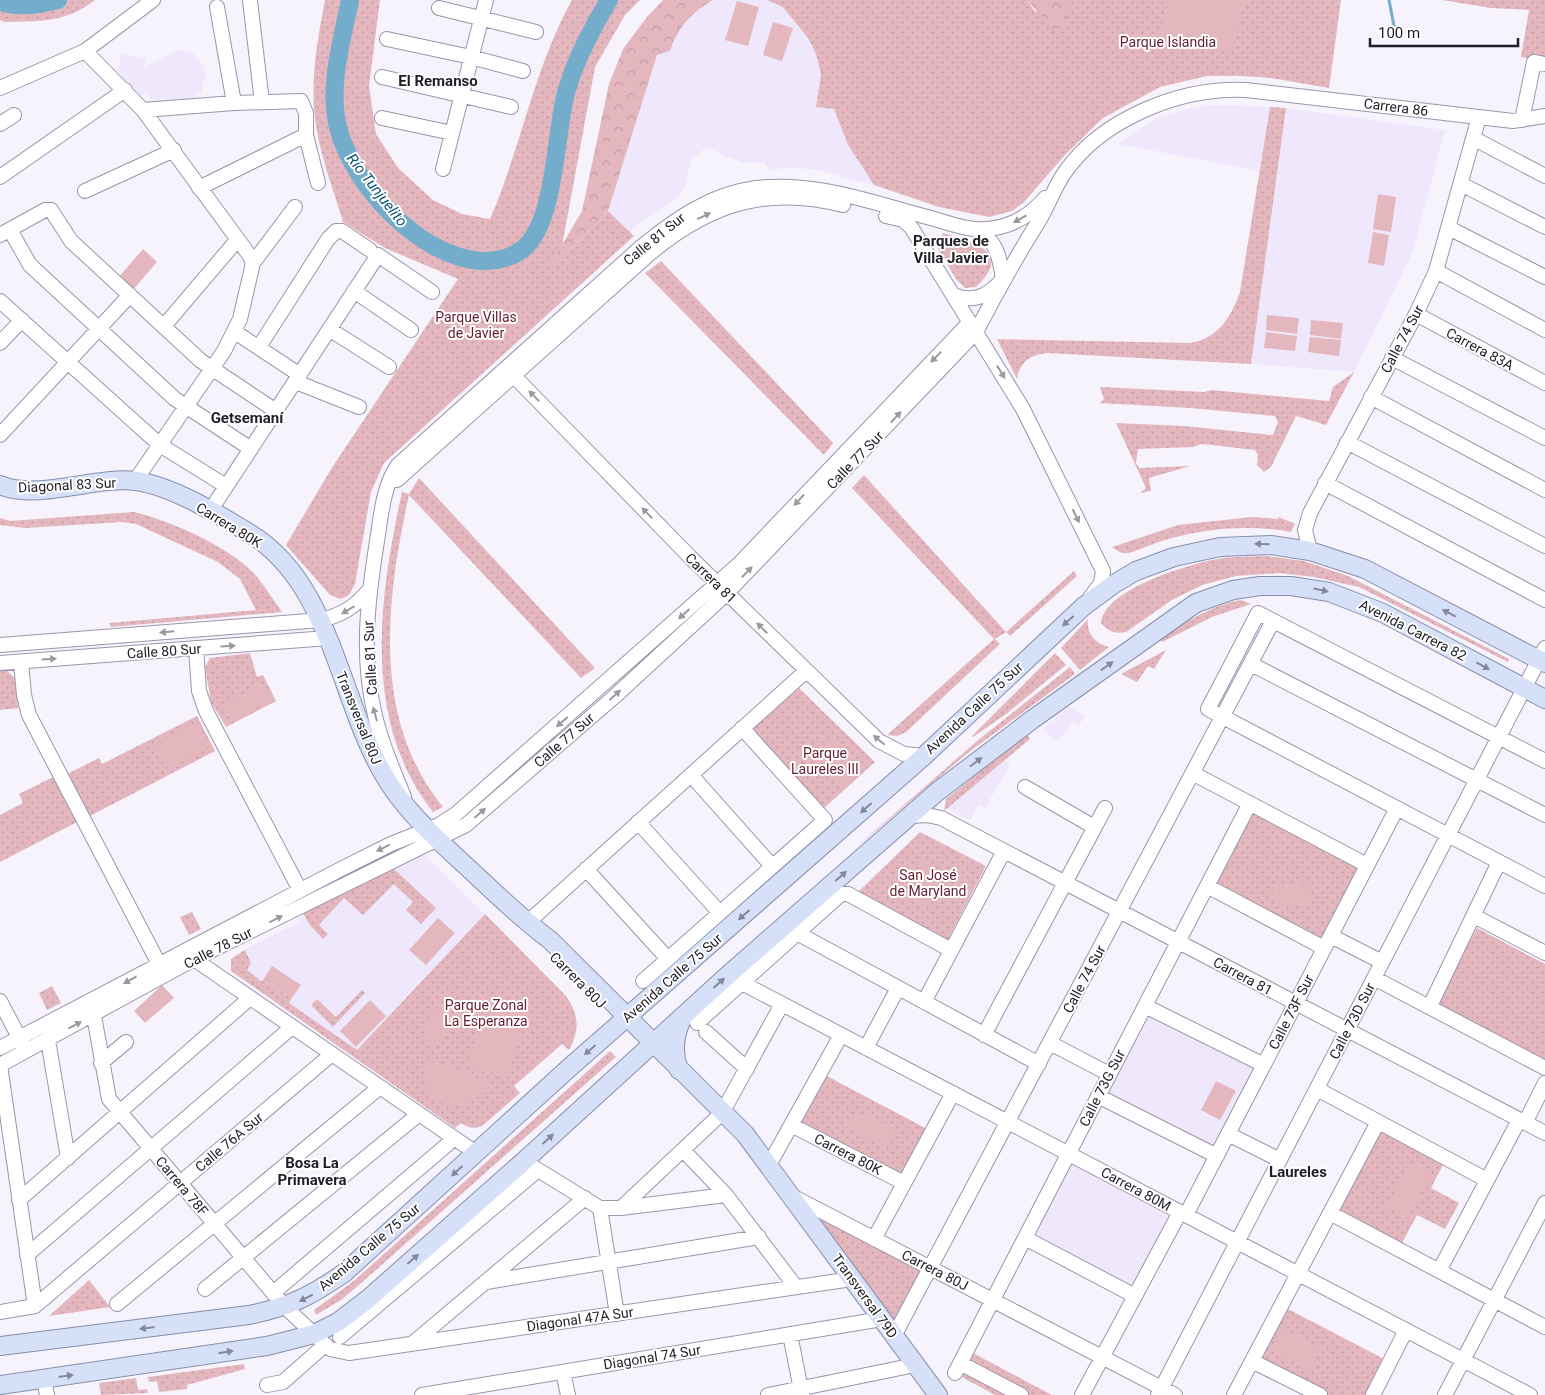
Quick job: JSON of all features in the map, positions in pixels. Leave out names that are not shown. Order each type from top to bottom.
[{"type":"main road","name":"Diagonal 83 Sur","points":[[0,485],[9,488],[28,489],[135,481]]},
{"type":"main road","name":"Carrera 80K","points":[[135,481],[171,492],[252,534],[268,548],[303,589],[321,620]]},
{"type":"main road","name":"Avenida Calle 75 Sur","points":[[0,1346],[224,1319],[285,1307],[315,1293],[344,1273],[624,1020],[924,756],[1084,606],[1136,571],[1206,548],[1260,544],[1310,551]]},
{"type":"main road","points":[[1310,551],[1365,569],[1543,657]]},
{"type":"main road","name":"Avenida Carrera 82","points":[[937,792],[1183,610],[1196,603],[1233,590],[1272,585],[1312,588],[1354,600],[1545,699]]},
{"type":"main road","name":"Transversal 80J","points":[[321,620],[365,737],[379,766],[409,810]]},
{"type":"main road","points":[[679,1070],[675,1057],[674,1039],[695,1024],[937,792]]},
{"type":"main road","name":"Carrera 80J","points":[[409,810],[527,923],[550,940],[603,995],[624,1020]]},
{"type":"main road","name":"Carrera 80J","points":[[527,923],[545,946],[624,1020],[699,1100],[722,1113]]},
{"type":"main road","points":[[603,995],[623,1000],[649,999]]},
{"type":"main road","points":[[0,1385],[45,1387],[267,1346],[320,1339],[531,1165],[650,1046],[695,1024]]},
{"type":"main road","name":"Carrera 80J","points":[[650,1046],[679,1070],[745,1134],[792,1196]]},
{"type":"main road","name":"Transversal 79D","points":[[792,1196],[938,1395]]},
{"type":"street","points":[[0,88],[85,51],[153,0]]},
{"type":"street","points":[[443,169],[486,0]]},
{"type":"street","points":[[250,1],[262,102]]},
{"type":"street","points":[[217,7],[234,103]]},
{"type":"street","points":[[439,8],[536,32]]},
{"type":"street","points":[[387,40],[471,57],[523,71]]},
{"type":"street","points":[[85,51],[143,110],[238,239],[253,263]]},
{"type":"street","points":[[1522,120],[1540,63]]},
{"type":"street","points":[[382,76],[511,107]]},
{"type":"street","name":"Calle 77 Sur","points":[[434,834],[466,825],[614,697],[722,589],[973,327],[1066,172],[1092,144],[1111,128],[1147,108],[1195,93],[1222,89],[1246,90]]},
{"type":"street","points":[[0,177],[125,90]]},
{"type":"street","name":"Carrera 86","points":[[1246,90],[1479,117],[1522,120],[1543,118]]},
{"type":"street","points":[[143,110],[234,103],[302,101],[307,117],[306,135],[318,183]]},
{"type":"street","points":[[0,124],[14,115]]},
{"type":"street","name":"Calle 74 Sur","points":[[1310,551],[1306,536],[1306,524],[1325,483],[1416,314],[1436,271],[1479,117]]},
{"type":"street","points":[[382,118],[452,133]]},
{"type":"street","points":[[199,188],[306,135]]},
{"type":"street","points":[[1473,138],[1545,176]]},
{"type":"street","points":[[85,191],[174,150]]},
{"type":"street","name":"Calle 81 Sur","points":[[409,810],[374,713],[369,686],[366,630],[369,590],[388,486],[392,474],[398,466],[640,248],[673,220],[706,203],[755,188],[807,188],[825,190],[977,229],[1003,227],[1024,217],[1038,207],[1066,172]]},
{"type":"street","points":[[1461,184],[1545,227]]},
{"type":"street","name":"Calle 81 Sur","points":[[388,486],[670,236],[691,222],[720,209],[751,200],[782,196],[803,197],[896,218],[911,227],[953,295]]},
{"type":"street","points":[[135,481],[235,332],[248,291],[253,263],[295,207]]},
{"type":"street","points":[[251,449],[175,399],[30,265],[5,232],[45,210],[55,212],[71,240],[164,326],[212,368],[276,411]]},
{"type":"street","points":[[1449,228],[1545,277]]},
{"type":"street","points":[[953,295],[970,299],[982,297],[989,294],[1003,279],[997,249],[993,242],[977,229]]},
{"type":"street","points":[[259,347],[328,239],[336,231],[342,231],[432,292]]},
{"type":"street","points":[[164,326],[238,239]]},
{"type":"street","points":[[210,511],[354,291],[374,252]]},
{"type":"street","points":[[1436,271],[1545,330]]},
{"type":"street","points":[[354,291],[411,330]]},
{"type":"street","points":[[0,435],[130,295]]},
{"type":"street","points":[[953,295],[1023,409],[1101,566],[1103,580],[1084,606]]},
{"type":"street","points":[[0,301],[160,445],[226,486]]},
{"type":"street","name":"Carrera 83A","points":[[1416,314],[1545,383]]},
{"type":"street","points":[[0,343],[22,320]]},
{"type":"street","points":[[329,329],[389,367]]},
{"type":"street","points":[[235,332],[259,347],[298,378],[359,407]]},
{"type":"street","points":[[1392,358],[1545,438]]},
{"type":"street","name":"Carrera 81","points":[[514,376],[722,589],[886,746],[904,754],[924,756]]},
{"type":"street","points":[[1371,397],[1545,490]]},
{"type":"street","points":[[1347,442],[1545,546]]},
{"type":"street","points":[[1325,483],[1545,600]]},
{"type":"street","name":"Calle 81 Sur","points":[[321,620],[336,616],[352,608],[369,590]]},
{"type":"street","points":[[1545,761],[1258,613],[1208,709],[1545,886]]},
{"type":"street","name":"Calle 80 Sur","points":[[0,645],[321,620]]},
{"type":"street","name":"Calle 74 Sur","points":[[894,1336],[1194,774],[1273,621]]},
{"type":"street","name":"Calle 80 Sur","points":[[0,663],[328,638]]},
{"type":"street","points":[[196,648],[199,691],[206,711],[300,890]]},
{"type":"street","name":"Calle 73D Sur","points":[[1160,1392],[1524,688],[1543,657]]},
{"type":"street","points":[[21,662],[24,695],[30,715],[159,964]]},
{"type":"street","points":[[1251,664],[1545,815]]},
{"type":"street","points":[[527,923],[806,671]]},
{"type":"street","points":[[643,981],[824,820],[742,728]]},
{"type":"street","points":[[1194,774],[1367,865]]},
{"type":"street","points":[[691,775],[772,866]]},
{"type":"street","points":[[1025,787],[1094,827]]},
{"type":"street","points":[[937,792],[935,804],[941,818]]},
{"type":"street","name":"Calle 73G Sur","points":[[1022,1395],[958,1368],[1250,803]]},
{"type":"street","points":[[984,1035],[1105,808]]},
{"type":"street","name":"Calle 73F Sur","points":[[1082,1395],[1135,1296],[1228,1134],[1397,808]]},
{"type":"street","name":"Carrera 81","points":[[910,816],[927,815],[941,818],[1545,1133]]},
{"type":"street","points":[[638,822],[720,912]]},
{"type":"street","name":"Calle 78 Sur","points":[[0,1048],[391,844],[434,834]]},
{"type":"street","name":"Calle 78 Sur","points":[[0,1065],[94,1016],[194,959],[434,834]]},
{"type":"street","points":[[924,1002],[1004,851]]},
{"type":"street","points":[[1430,1006],[1499,862]]},
{"type":"street","points":[[586,870],[668,959]]},
{"type":"street","points":[[1207,886],[1324,948]]},
{"type":"street","points":[[746,1069],[695,1024],[843,893],[951,950]]},
{"type":"street","points":[[1474,916],[1545,953]]},
{"type":"street","points":[[797,934],[1039,1064]]},
{"type":"street","points":[[1331,936],[1382,962]]},
{"type":"street","points":[[194,959],[476,1153]]},
{"type":"street","points":[[1374,978],[1545,1068]]},
{"type":"street","name":"Carrera 80M","points":[[742,983],[1527,1394]]},
{"type":"street","points":[[866,1048],[898,988]]},
{"type":"street","points":[[19,1200],[250,998]]},
{"type":"street","points":[[0,1001],[26,1051]]},
{"type":"street","points":[[620,1208],[722,1113],[782,1004]]},
{"type":"street","points":[[1145,1006],[1264,1065]]},
{"type":"street","name":"Carrera 78F","points":[[94,1016],[106,1095],[285,1307],[320,1339]]},
{"type":"street","points":[[27,1255],[292,1027]]},
{"type":"street","points":[[769,1165],[841,1035]]},
{"type":"street","points":[[48,1040],[68,1158]]},
{"type":"street","points":[[101,1062],[126,1042]]},
{"type":"street","points":[[1050,1043],[1110,1074]]},
{"type":"street","name":"Calle 76A Sur","points":[[34,1306],[332,1054]]},
{"type":"street","points":[[0,1065],[34,1306],[0,1312]]},
{"type":"street","points":[[1439,1271],[1487,1180],[1545,1083]]},
{"type":"street","points":[[116,1304],[380,1087]]},
{"type":"street","points":[[1316,1089],[1487,1180]]},
{"type":"street","points":[[874,1239],[953,1093]]},
{"type":"street","points":[[1098,1096],[1216,1156]]},
{"type":"street","points":[[205,1289],[419,1114]]},
{"type":"street","points":[[1234,1395],[1378,1122]]},
{"type":"street","name":"Carrera 80K","points":[[791,1125],[904,1183]]},
{"type":"street","points":[[1228,1134],[1280,1160]]},
{"type":"street","points":[[274,1293],[448,1144]]},
{"type":"street","points":[[683,1150],[726,1195],[796,1287]]},
{"type":"street","points":[[340,1337],[531,1165],[600,1208],[620,1208],[726,1195]]},
{"type":"street","name":"Carrera 80J","points":[[792,1196],[1102,1357],[1160,1392],[1175,1395]]},
{"type":"street","points":[[412,1344],[585,1198]]},
{"type":"street","points":[[1445,1395],[1545,1203]]},
{"type":"street","points":[[600,1208],[616,1314]]},
{"type":"street","points":[[1330,1213],[1545,1327]]},
{"type":"street","points":[[486,1282],[759,1237]]},
{"type":"street","points":[[1025,1238],[1135,1296]]},
{"type":"street","name":"Diagonal 47A Sur","points":[[320,1339],[333,1351],[349,1353],[852,1279]]},
{"type":"street","name":"Diagonal 74 Sur","points":[[429,1395],[882,1320]]},
{"type":"street","points":[[1373,1395],[1406,1330]]},
{"type":"street","points":[[790,1334],[802,1392]]},
{"type":"street","points":[[266,1385],[283,1382],[320,1339]]},
{"type":"street","points":[[1252,1361],[1320,1395]]},
{"type":"street","points":[[768,1395],[802,1392],[916,1365]]},
{"type":"street","points":[[563,1372],[568,1395]]},
{"type":"shaded area","points":[[713,0],[767,0],[783,7],[808,38],[816,54],[821,74],[817,107],[834,109],[848,145],[874,185],[813,169],[787,168],[769,170],[765,162],[744,163],[724,156],[707,147],[691,159],[686,184],[679,196],[647,217],[630,232],[608,211],[657,55],[670,51],[674,37],[697,9]]},
{"type":"shaded area","points":[[178,50],[194,54],[204,66],[206,74],[201,92],[191,100],[155,103],[145,93],[139,98],[119,72],[121,54],[146,58],[143,72],[149,65]]},
{"type":"shaded area","points":[[1201,106],[1270,107],[1259,171],[1118,144],[1160,116]]},
{"type":"shaded area","points":[[1286,108],[1445,130],[1413,251],[1354,372],[1251,364]]},
{"type":"shaded area","points":[[1069,707],[1085,716],[1078,727],[1072,723],[1058,741],[1042,729]]},
{"type":"shaded area","points":[[1005,760],[1010,765],[985,808],[978,804],[970,821],[947,808]]},
{"type":"shaded area","points":[[423,854],[485,914],[351,1056],[231,971],[231,959],[236,954],[297,923],[303,913]]},
{"type":"shaded area","points":[[1147,1014],[1256,1069],[1215,1149],[1106,1094]]},
{"type":"shaded area","points":[[1069,1163],[1172,1218],[1133,1291],[1030,1237]]},
{"type":"green space","points":[[0,0],[95,0],[84,8],[63,17],[41,21],[5,22],[0,20]]},
{"type":"green space","name":"Parque Villas de Javier","points":[[325,0],[380,0],[369,86],[376,134],[398,168],[433,200],[462,214],[490,219],[511,164],[548,53],[572,0],[640,0],[625,15],[595,67],[562,246],[551,265],[578,242],[608,211],[634,236],[384,463],[371,492],[355,584],[349,595],[341,599],[330,595],[286,545],[333,466],[458,279],[385,248],[343,222],[320,144],[315,118],[313,88]]},
{"type":"green space","points":[[663,0],[713,0],[692,15],[681,28],[670,51],[657,55],[608,211],[578,242],[549,267],[582,211],[609,84],[623,49],[647,17]]},
{"type":"green space","name":"Parque Islandia","points":[[767,0],[1027,0],[1035,12],[1068,0],[1341,0],[1329,88],[1271,78],[1242,76],[1207,76],[1160,87],[1103,118],[1065,155],[1024,202],[1012,211],[989,217],[939,207],[874,185],[848,145],[834,109],[816,107],[821,74],[816,54],[808,38],[783,7]]},
{"type":"green space","points":[[1027,0],[1069,0],[1066,20],[1056,33]]},
{"type":"green space","points":[[1169,0],[1245,0],[1231,52],[1160,33]]},
{"type":"green space","points":[[1442,0],[1545,0],[1545,61],[1521,57],[1529,10],[1491,8]]},
{"type":"green space","points":[[737,1],[759,7],[748,46],[725,40]]},
{"type":"green space","points":[[773,22],[793,28],[782,61],[763,55]]},
{"type":"green space","points":[[1270,107],[1286,108],[1251,364],[1047,353],[1036,355],[1027,360],[1018,373],[1017,379],[997,339],[1189,343],[1208,337],[1222,325],[1233,310],[1240,292]]},
{"type":"green space","points":[[1378,194],[1396,197],[1391,232],[1373,229]]},
{"type":"green space","points":[[1373,232],[1389,235],[1384,266],[1368,263]]},
{"type":"green space","points":[[943,233],[977,244],[990,257],[991,265],[987,275],[976,287],[965,288],[956,279],[936,245]]},
{"type":"green space","points":[[143,249],[157,262],[132,291],[118,278]]},
{"type":"green space","points":[[661,261],[833,443],[824,455],[645,273]]},
{"type":"green space","points":[[1267,315],[1299,318],[1297,334],[1266,330]]},
{"type":"green space","points":[[1311,320],[1343,323],[1341,339],[1310,335]]},
{"type":"green space","points":[[1266,332],[1297,336],[1295,351],[1264,348]]},
{"type":"green space","points":[[1310,337],[1341,340],[1339,356],[1308,352]]},
{"type":"green space","points":[[1354,372],[1326,425],[1296,416],[1271,467],[1264,472],[1257,465],[1258,455],[1255,450],[1202,444],[1193,447],[1138,449],[1136,463],[1139,468],[1190,466],[1149,478],[1151,491],[1140,493],[1146,488],[1116,423],[1184,426],[1273,435],[1278,422],[1275,416],[1190,408],[1100,403],[1104,399],[1100,387],[1204,392],[1212,390],[1329,401],[1333,387]]},
{"type":"green space","points":[[864,475],[1006,632],[995,639],[1000,644],[906,732],[898,736],[887,735],[994,639],[852,488]]},
{"type":"green space","points":[[419,478],[595,668],[581,678],[409,495],[394,575],[390,657],[395,697],[404,736],[420,773],[443,807],[433,812],[410,776],[395,738],[385,698],[382,657],[383,615],[387,574],[402,492],[409,494]]},
{"type":"green space","points":[[134,512],[183,529],[233,556],[257,577],[282,612],[111,627],[109,623],[256,610],[240,579],[218,562],[136,524],[122,522],[25,528],[0,525],[0,518],[10,521]]},
{"type":"green space","points":[[1252,517],[1278,519],[1279,517],[1295,524],[1291,532],[1259,528],[1209,530],[1158,542],[1129,553],[1122,553],[1112,547],[1178,525]]},
{"type":"green space","points":[[1266,556],[1304,561],[1348,576],[1509,659],[1508,662],[1359,587],[1314,577],[1280,573],[1236,576],[1202,585],[1172,600],[1126,632],[1112,632],[1101,623],[1105,611],[1116,600],[1147,581],[1199,563],[1218,559]]},
{"type":"green space","points":[[1074,571],[1077,576],[1010,636],[1006,632]]},
{"type":"green space","points":[[1241,600],[1251,604],[1212,617],[1162,642],[1159,638],[1209,610]]},
{"type":"green space","points":[[1088,619],[1088,629],[1092,637],[1104,646],[1109,647],[1080,670],[1061,648]]},
{"type":"green space","points":[[1166,650],[1154,669],[1148,666],[1137,682],[1121,674]]},
{"type":"green space","points":[[250,653],[257,677],[263,675],[276,701],[226,727],[211,702],[205,667],[210,658]]},
{"type":"green space","points":[[1055,653],[1066,665],[1006,714],[973,737],[972,736]]},
{"type":"green space","points":[[1070,667],[1075,674],[969,752],[854,849],[977,741]]},
{"type":"green space","points":[[0,670],[6,670],[15,678],[18,708],[0,710]]},
{"type":"green space","points":[[261,684],[270,700],[233,721],[224,705]]},
{"type":"green space","name":"Parque Laureles III","points":[[799,688],[875,762],[822,810],[751,731]]},
{"type":"green space","points":[[197,716],[215,751],[88,817],[65,775],[99,758],[102,764]]},
{"type":"green space","points":[[196,722],[210,746],[168,769],[155,744]]},
{"type":"green space","points":[[1027,734],[1030,739],[944,811],[946,799]]},
{"type":"green space","points":[[830,736],[862,772],[844,789],[811,753]]},
{"type":"green space","points":[[53,777],[77,822],[0,862],[0,815],[23,803],[19,794]]},
{"type":"green space","points":[[1251,809],[1359,867],[1320,940],[1212,882]]},
{"type":"green space","name":"San José de Maryland","points":[[920,832],[986,866],[947,941],[856,894]]},
{"type":"green space","points":[[922,861],[944,872],[926,908],[904,898]]},
{"type":"green space","points":[[394,869],[436,908],[421,924],[406,910],[413,902],[394,884],[363,915],[344,898],[319,925],[328,934],[323,939],[310,925],[303,913]]},
{"type":"green space","points":[[1310,882],[1312,903],[1274,907],[1272,885]]},
{"type":"green space","points":[[192,912],[201,929],[189,935],[180,917]]},
{"type":"green space","name":"Parque Zonal La Esperanza","points":[[485,914],[566,996],[574,1009],[576,1029],[573,1043],[569,1050],[562,1044],[514,1086],[520,1093],[479,1127],[471,1128],[461,1123],[455,1128],[231,971],[231,959],[245,950],[251,963],[247,970],[261,981],[263,980],[292,998],[289,1003],[357,1050]]},
{"type":"green space","points":[[438,918],[455,933],[426,965],[409,950]]},
{"type":"green space","points":[[1477,928],[1545,964],[1545,1064],[1435,1005]]},
{"type":"green space","points":[[272,966],[301,985],[292,998],[263,980]]},
{"type":"green space","points":[[162,985],[174,998],[145,1023],[134,1011]]},
{"type":"green space","points":[[52,986],[61,1003],[47,1010],[39,993]]},
{"type":"green space","points":[[362,990],[365,993],[333,1027],[311,1005],[317,999],[336,1017]]},
{"type":"green space","points":[[488,995],[528,1007],[508,1077],[467,1065]]},
{"type":"green space","points":[[370,1000],[386,1016],[356,1047],[340,1031]]},
{"type":"green space","points":[[443,1006],[451,1012],[448,1034],[437,1045],[432,1046],[426,1037],[427,1023],[433,1012]]},
{"type":"green space","points":[[610,1051],[616,1057],[359,1285],[341,1300],[316,1315],[314,1310],[355,1280]]},
{"type":"green space","points":[[424,1061],[452,1065],[491,1085],[469,1103],[446,1104],[438,1100],[427,1087],[424,1079]]},
{"type":"green space","points":[[821,1073],[929,1130],[902,1180],[796,1122]]},
{"type":"green space","points":[[1216,1081],[1236,1091],[1220,1120],[1201,1110]]},
{"type":"green space","points":[[856,1110],[895,1129],[885,1148],[846,1129]]},
{"type":"green space","points":[[1379,1127],[1445,1161],[1431,1188],[1459,1203],[1445,1229],[1417,1215],[1400,1247],[1335,1213]]},
{"type":"green space","points":[[1410,1162],[1432,1173],[1408,1218],[1386,1207]]},
{"type":"green space","points":[[810,1212],[926,1271],[896,1326]]},
{"type":"green space","points":[[89,1280],[110,1307],[49,1316]]},
{"type":"green space","points":[[1284,1307],[1386,1360],[1368,1395],[1326,1395],[1257,1359]]},
{"type":"green space","points":[[1282,1328],[1321,1349],[1310,1370],[1271,1349]]},
{"type":"green space","points":[[971,1352],[1052,1395],[995,1395],[958,1375]]},
{"type":"green space","points":[[244,1364],[245,1369],[187,1385],[187,1389],[159,1392],[157,1381],[149,1382],[148,1377]]},
{"type":"green space","points":[[136,1378],[138,1390],[147,1389],[148,1393],[101,1395],[99,1383]]},
{"type":"waterway","name":"Río Tunjuelito","points":[[0,1],[21,5],[58,0]]},
{"type":"waterway","name":"Río Tunjuelito","points":[[350,0],[335,82],[336,115],[339,131],[347,153],[375,196],[414,233],[436,247],[459,257],[482,261],[510,257],[524,248],[535,235],[543,218],[553,175],[566,93],[584,45],[609,0]]},
{"type":"waterway","points":[[1389,0],[1394,26],[1402,35]]},
{"type":"district","name":"El Remanso","points":[[438,81]]},
{"type":"district","name":"Parques de Villa Javier","points":[[951,250]]},
{"type":"district","name":"Getsemaní","points":[[247,418]]},
{"type":"district","name":"Bosa La Primavera","points":[[312,1172]]},
{"type":"district","name":"Laureles","points":[[1298,1172]]}]
